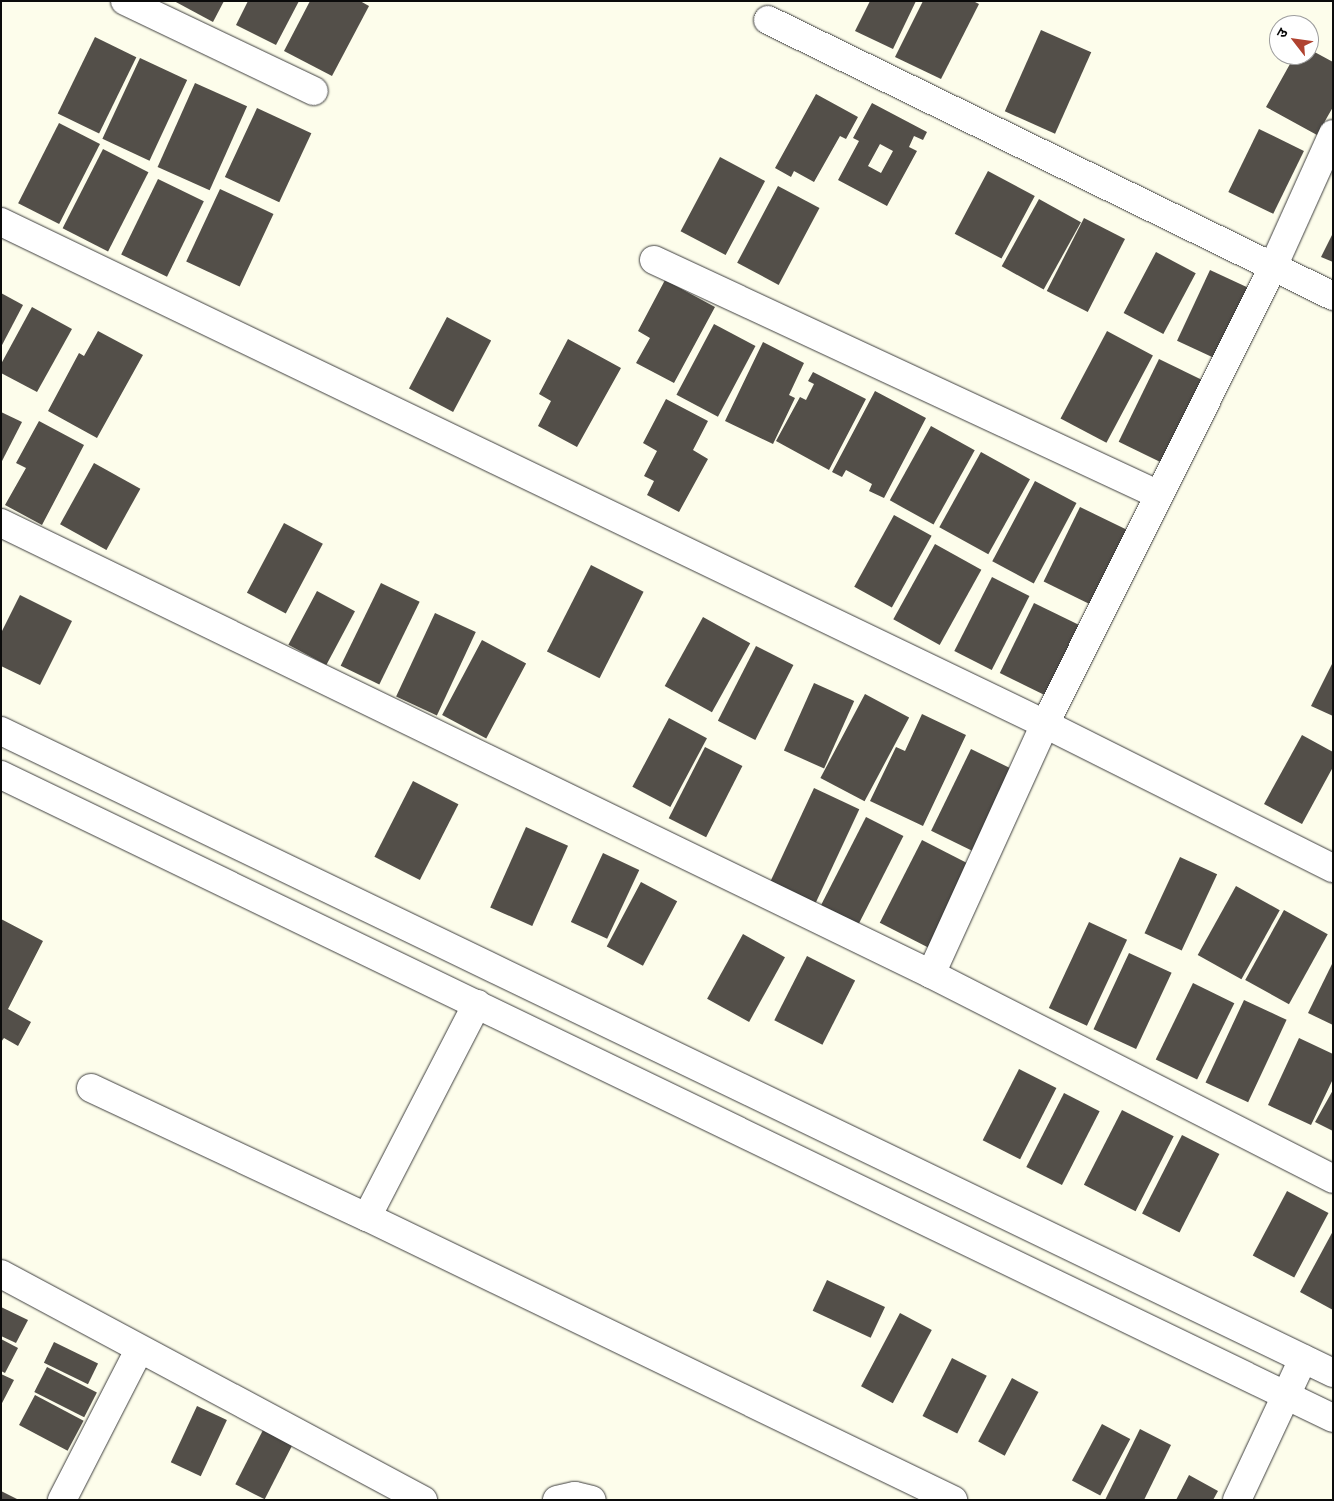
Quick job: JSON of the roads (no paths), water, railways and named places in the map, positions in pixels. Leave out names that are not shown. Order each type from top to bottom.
[{"type":"street","points":[[125,1],[314,90]]},
{"type":"street","points":[[768,20],[1272,269],[1333,296]]},
{"type":"street","points":[[931,974],[1045,724],[1272,269],[1333,134]]},
{"type":"street","points":[[1,222],[1045,724],[1333,868]]},
{"type":"street","points":[[654,260],[1159,495]]},
{"type":"street","points":[[1,523],[931,974],[1333,1179]]},
{"type":"street","points":[[1,731],[1333,1373]]},
{"type":"street","points":[[1,775],[1333,1418]]},
{"type":"street","points":[[173,857],[191,821]]},
{"type":"street","points":[[367,1216],[477,1004]]},
{"type":"street","points":[[91,1088],[367,1216],[953,1500]]},
{"type":"street","points":[[1,1274],[139,1350],[423,1500]]},
{"type":"street","points":[[62,1500],[139,1350]]},
{"type":"street","points":[[1237,1500],[1287,1397],[1303,1359]]},
{"type":"street","points":[[557,1500],[575,1496],[592,1500]]}]
